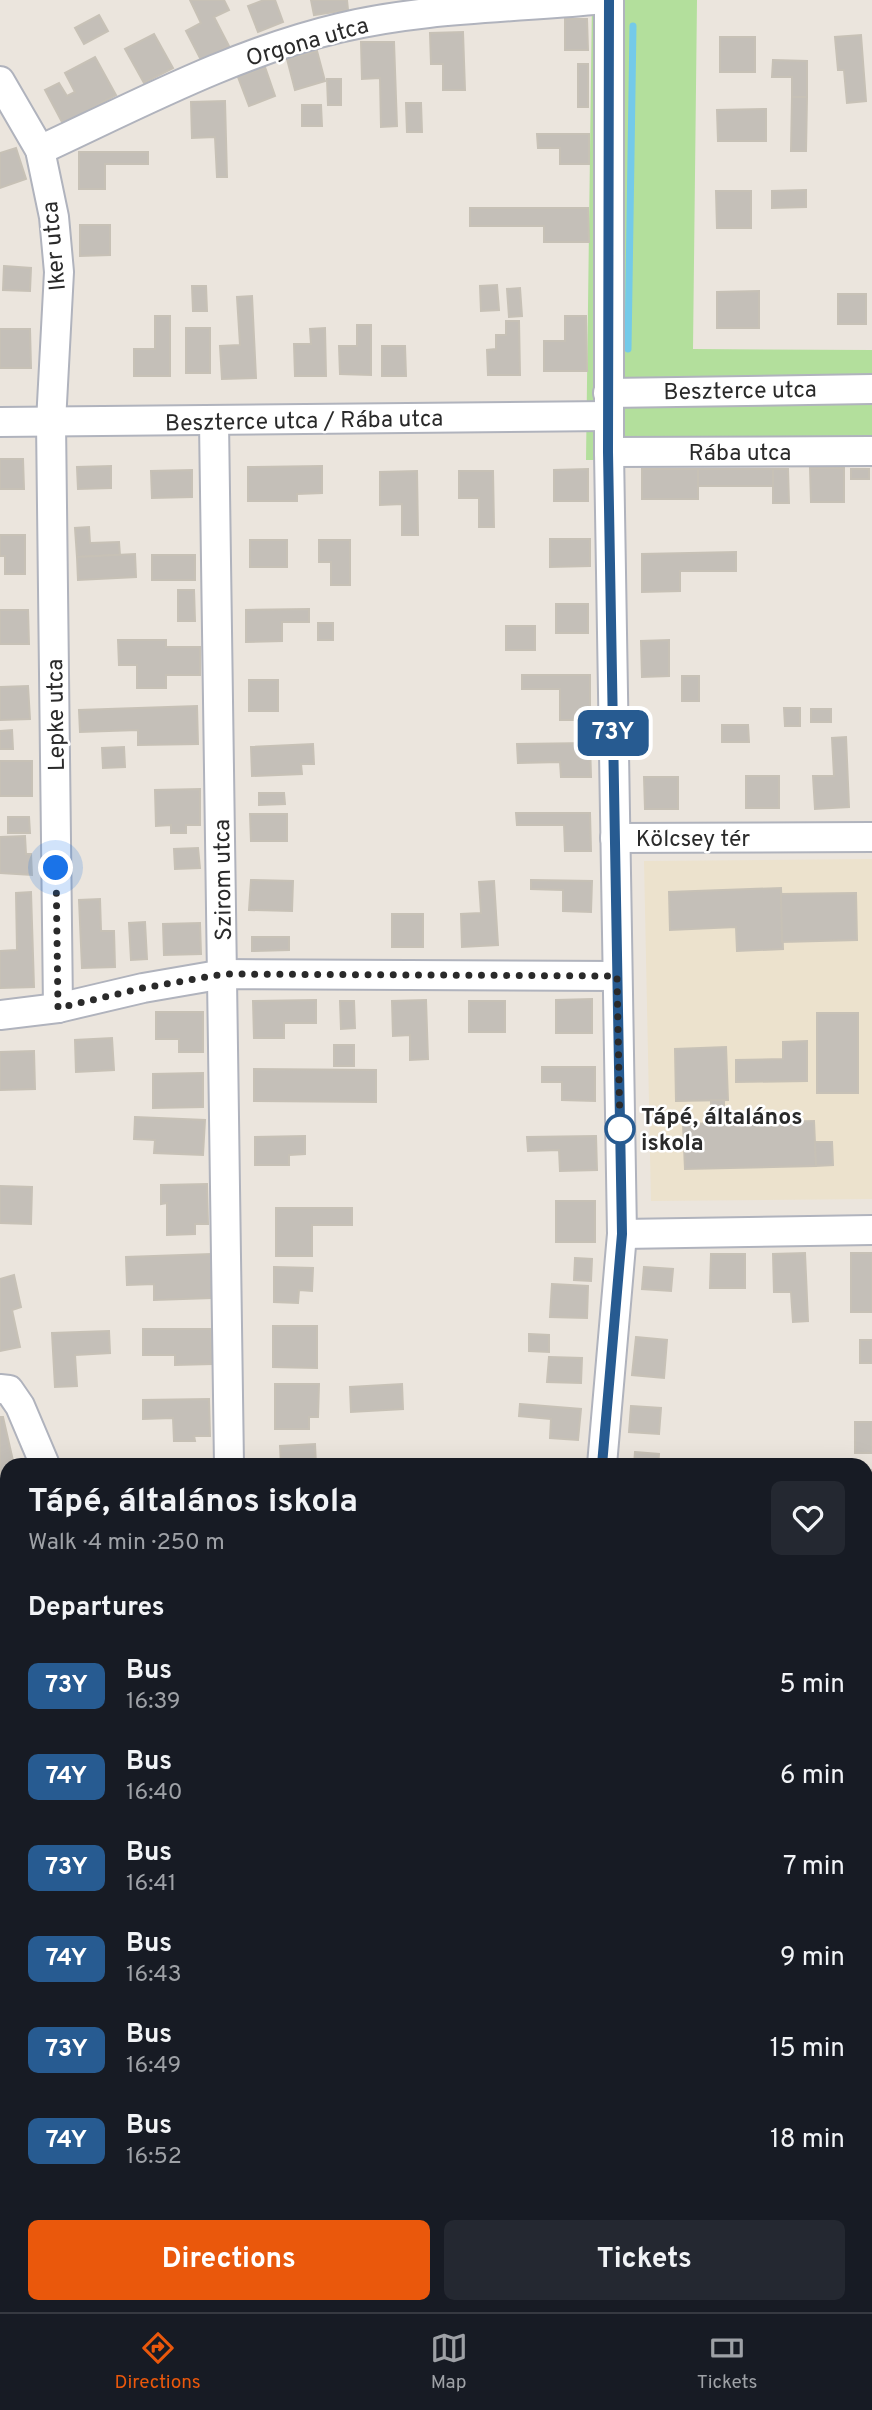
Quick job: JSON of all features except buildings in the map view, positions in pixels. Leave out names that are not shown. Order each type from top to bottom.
[{"type":"street","name":"Orgona utca","points":[[40,150],[220,66],[339,28],[391,19],[593,0]]},
{"type":"street","points":[[609,0],[608,452],[615,838]]},
{"type":"street","name":"Iker utca","points":[[0,81],[40,150],[54,217],[59,272],[51,422]]},
{"type":"street","name":"Beszterce utca","points":[[608,405],[872,389]]},
{"type":"street","name":"Beszterce utca / Rába utca","points":[[0,422],[214,422],[608,405]]},
{"type":"street","name":"Lepke utca","points":[[51,422],[58,1008]]},
{"type":"street","name":"Szirom utca","points":[[214,422],[229,1458]]},
{"type":"street","name":"Rába utca","points":[[608,452],[872,451]]},
{"type":"street","name":"Kölcsey tér","points":[[603,1458],[622,1234],[615,838],[872,837]]},
{"type":"street","points":[[0,1015],[58,1008],[143,988],[224,974],[617,976]]},
{"type":"street","points":[[622,1234],[872,1230]]},
{"type":"street","points":[[0,1389],[9,1391],[20,1406],[42,1458]]},
{"type":"shaded area","points":[[872,859],[872,1199],[651,1201],[644,861]]},
{"type":"green space","points":[[592,0],[697,0],[693,349],[872,350],[872,459],[586,460]]},
{"type":"waterway","points":[[628,349],[633,26]]},
{"type":"bus line","name":"73Y","points":[[603,1458],[622,1234],[608,452],[609,0]]},
{"type":"place","name":"Tápé, általános iskola","points":[[620,1129]]},
{"type":"route","points":[[56,868],[58,1008],[143,988],[224,974],[617,976],[620,1129]]}]
